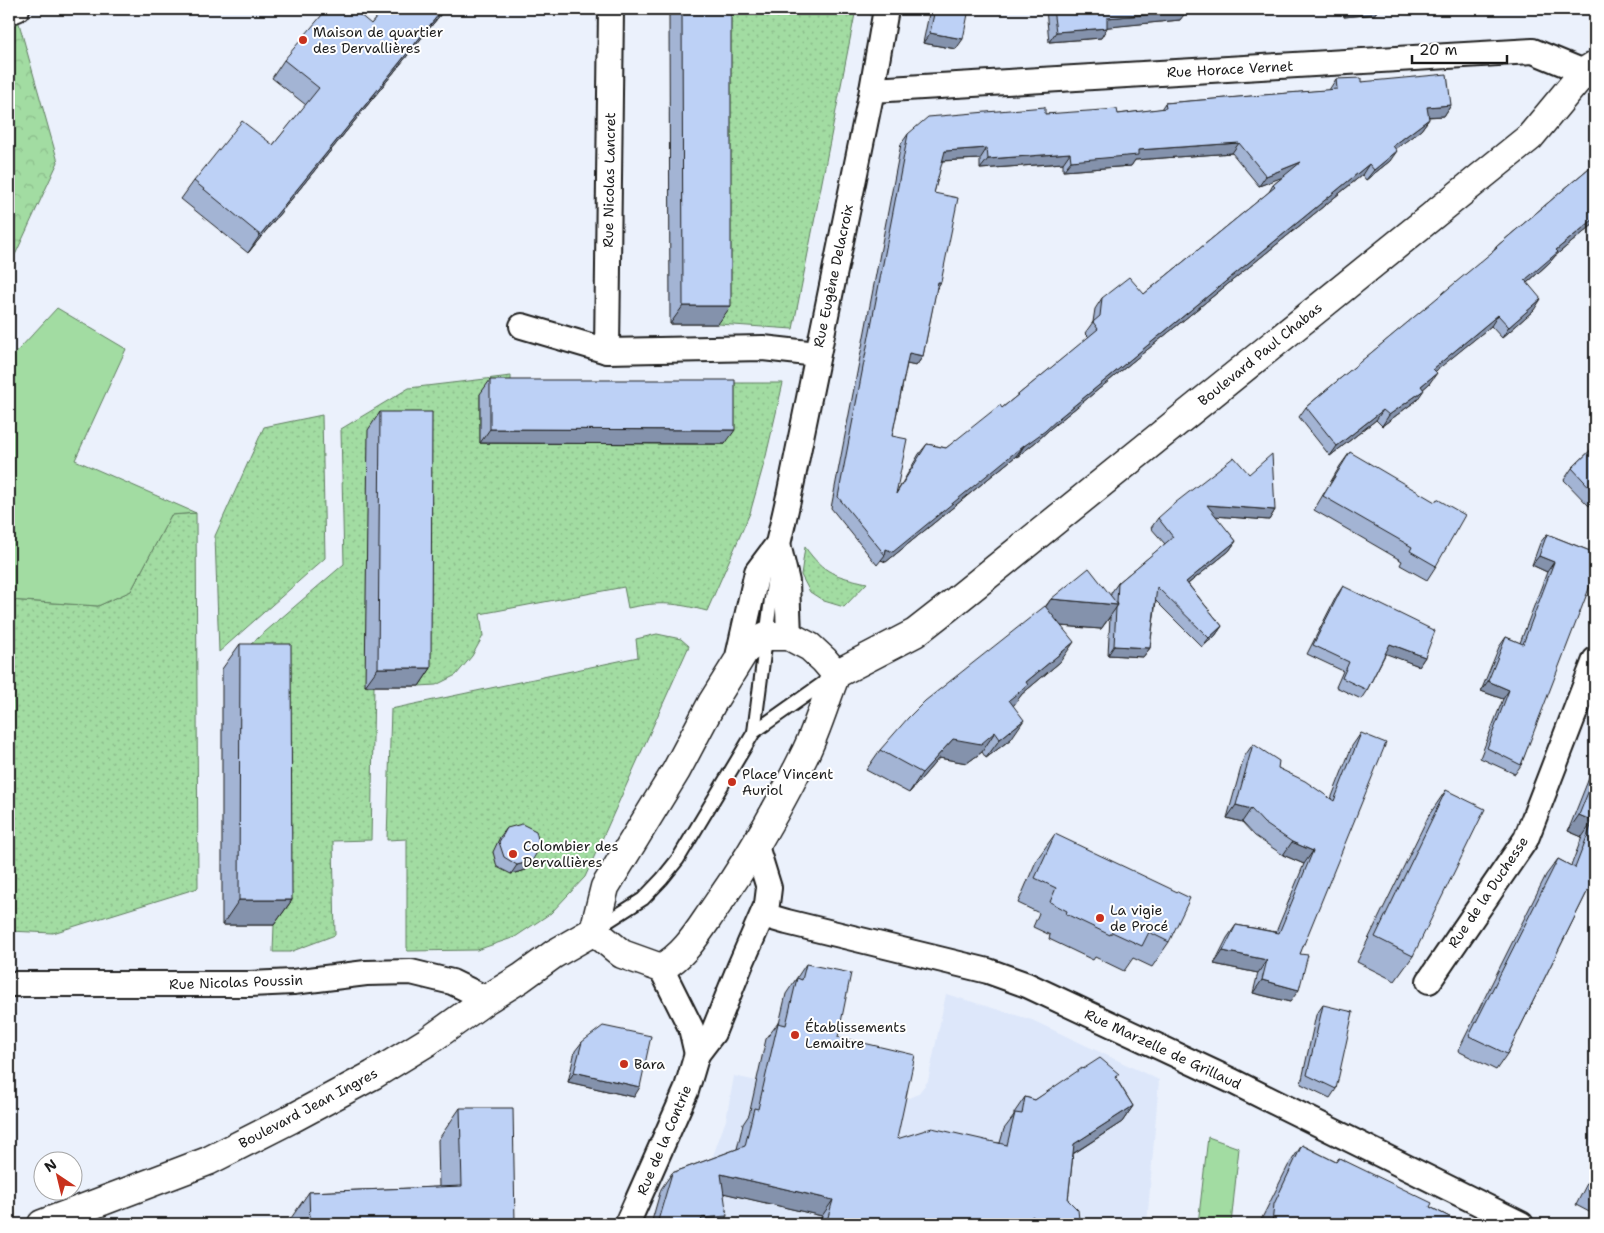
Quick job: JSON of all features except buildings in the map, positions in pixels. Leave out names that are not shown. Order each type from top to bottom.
[{"type":"main road","name":"Boulevard Paul Chabas","points":[[836,674],[915,633],[1530,137],[1590,68]]},
{"type":"main road","points":[[777,636],[810,647],[836,674],[804,755],[741,871],[692,941],[675,960],[661,968],[622,954],[594,931],[605,887],[676,771],[737,661],[745,650],[777,636]]},
{"type":"main road","name":"Boulevard Jean Ingres","points":[[42,1224],[208,1161],[373,1075],[427,1042],[554,954],[594,931]]},
{"type":"street","points":[[9,12],[17,9]]},
{"type":"street","name":"Rue Nicolas Lancret","points":[[607,351],[611,9]]},
{"type":"street","name":"Rue Eugène Delacroix","points":[[778,544],[808,409],[817,354],[872,90],[886,9]]},
{"type":"street","name":"Rue Horace Vernet","points":[[872,90],[1533,51],[1590,68]]},
{"type":"street","points":[[522,326],[607,351],[763,348],[817,354]]},
{"type":"street","points":[[777,636],[787,582],[778,544]]},
{"type":"street","points":[[737,661],[757,572],[778,544]]},
{"type":"street","name":"Rue de la Duchesse","points":[[1429,981],[1526,839],[1595,660]]},
{"type":"street","points":[[698,1054],[713,1033],[767,904],[769,888],[756,846]]},
{"type":"street","name":"Rue Marzelle de Grillaud","points":[[763,915],[988,971],[1027,985],[1232,1081],[1521,1224]]},
{"type":"street","points":[[661,968],[691,1028],[698,1054]]},
{"type":"street","name":"Rue Nicolas Poussin","points":[[9,984],[250,984],[293,982],[366,973],[411,972],[452,982],[487,999]]},
{"type":"street","name":"Rue de la Contrie","points":[[627,1224],[686,1091],[698,1054]]},
{"type":"lane","points":[[594,931],[643,899],[678,859],[754,732],[777,636]]},
{"type":"lane","points":[[754,732],[836,674]]},
{"type":"shaded area","points":[[946,994],[1032,1020],[1159,1080],[1147,1224],[715,1224],[707,1172],[726,1120],[734,1076],[897,1103],[918,1094],[928,1081]]},
{"type":"green space","points":[[9,9],[15,9],[58,162],[16,253],[9,262]]},
{"type":"green space","points":[[719,9],[856,9],[793,329],[718,324]]},
{"type":"green space","points":[[57,308],[126,349],[75,460],[196,513],[171,515],[131,591],[98,606],[9,600],[9,360]]},
{"type":"green space","points":[[511,376],[511,394],[480,394],[480,443],[725,444],[725,383],[783,383],[750,513],[707,611],[668,604],[650,604],[628,608],[624,587],[480,614],[483,636],[472,656],[456,675],[436,685],[419,686],[420,430],[366,686],[374,686],[371,840],[333,841],[335,935],[290,952],[273,952],[274,925],[222,669],[344,564],[341,429],[409,388]]},
{"type":"green space","points":[[322,415],[325,558],[219,652],[215,536],[264,427]]},
{"type":"green space","points":[[196,513],[198,888],[53,933],[9,931],[9,600],[98,606],[131,591],[171,515]]},
{"type":"green space","points":[[805,547],[818,563],[825,568],[839,576],[867,583],[844,607],[824,601],[810,592],[801,575]]},
{"type":"green space","points":[[657,634],[681,639],[689,646],[585,877],[551,913],[515,937],[477,950],[407,951],[407,839],[387,840],[391,709],[638,657],[636,639]]},
{"type":"green space","points":[[1208,1137],[1239,1148],[1231,1224],[1198,1224]]},
{"type":"place","name":"Maison de quartier des Dervallières","points":[[303,40]]},
{"type":"place","name":"Place Vincent Auriol","points":[[732,782]]},
{"type":"place","name":"Colombier des Dervallières","points":[[513,854]]},
{"type":"place","name":"La vigie de Procé","points":[[1100,918]]},
{"type":"place","name":"Établissements Lemaitre","points":[[795,1035]]},
{"type":"place","name":"Bara","points":[[624,1064]]}]
